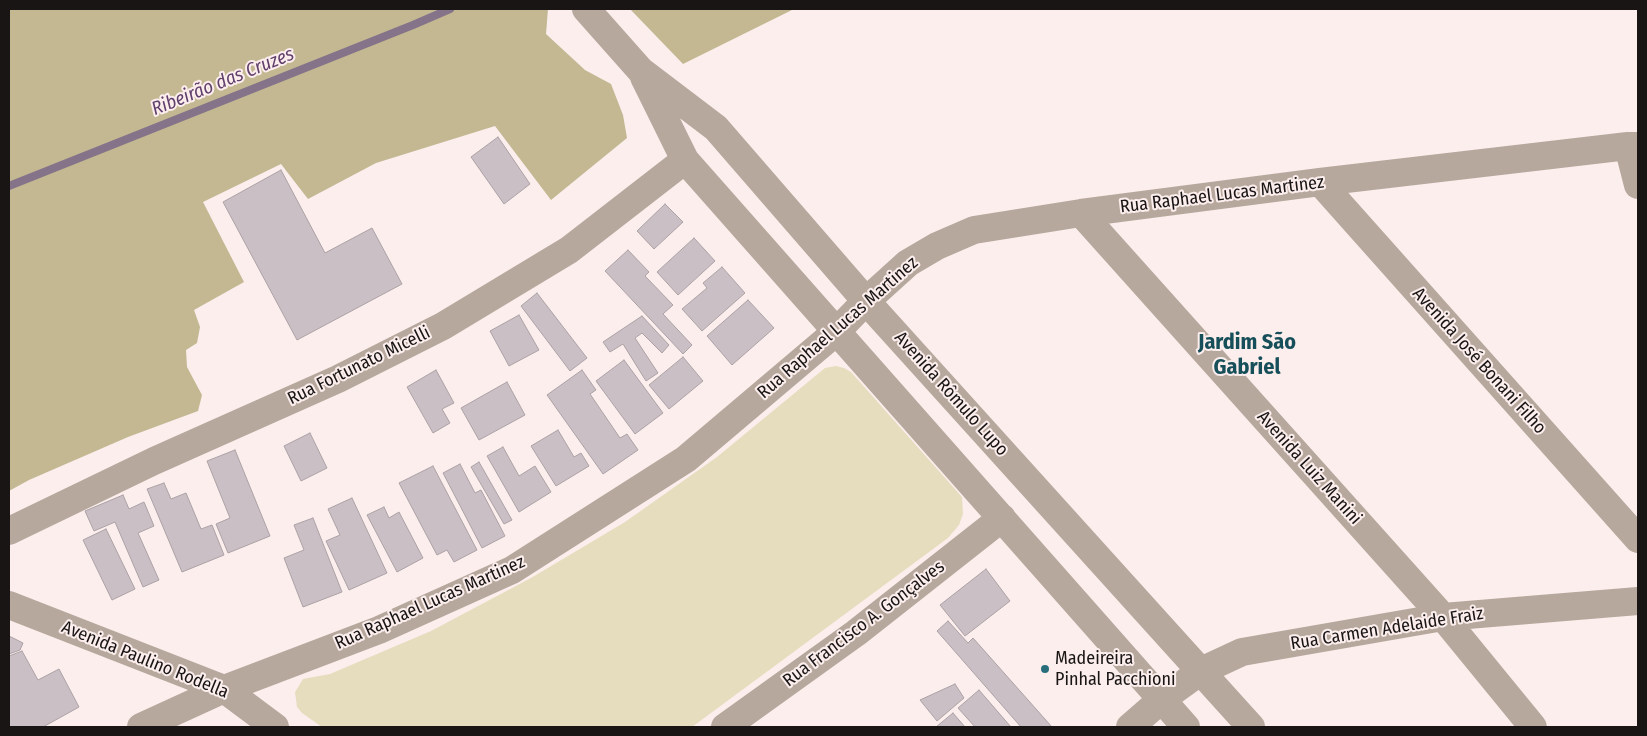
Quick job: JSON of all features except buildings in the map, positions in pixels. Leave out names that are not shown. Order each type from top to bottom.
[{"type":"street","name":"Avenida Rômulo Lupo","points":[[586,9],[642,71],[716,128],[866,301],[1251,727]]},
{"type":"street","name":"Avenida Rômulo Lupo","points":[[642,71],[685,160],[1186,727]]},
{"type":"street","name":"Rua Raphael Lucas Martinez","points":[[141,727],[224,689],[379,630],[512,570],[686,459],[836,332],[866,301],[908,263],[938,246],[974,230],[1081,213],[1320,182],[1633,146]]},
{"type":"street","points":[[1633,146],[1638,185]]},
{"type":"street","name":"Rua Fortunato Micelli","points":[[9,531],[154,461],[338,379],[443,326],[569,250],[685,160]]},
{"type":"street","name":"Avenida José Bonani Filho","points":[[1320,182],[1638,539]]},
{"type":"street","name":"Avenida Luiz Manini","points":[[1081,213],[1443,617],[1533,727]]},
{"type":"street","name":"Rua Francisco A. Gonçalves","points":[[725,727],[856,633],[1002,518]]},
{"type":"street","name":"Rua Carmen Adelaide Fraiz","points":[[1130,727],[1161,700],[1201,671],[1242,652],[1443,617],[1638,601]]},
{"type":"street","name":"Avenida Paulino Rodella","points":[[9,605],[224,689],[275,727]]},
{"type":"shaded area","points":[[9,9],[548,9],[546,34],[585,70],[611,84],[623,115],[627,138],[551,200],[495,126],[376,163],[308,199],[281,164],[203,202],[244,282],[194,310],[200,327],[197,343],[186,350],[187,367],[202,395],[198,411],[128,437],[29,480],[9,491]]},
{"type":"shaded area","points":[[630,9],[794,9],[683,64]]},
{"type":"shaded area","points":[[836,366],[851,372],[962,497],[963,514],[959,525],[948,538],[692,727],[322,727],[302,713],[297,707],[295,692],[303,679],[330,674],[431,631],[531,578],[625,522],[717,457],[825,368]]},
{"type":"waterway","name":"Ribeirão das Cruzes","points":[[9,186],[450,9]]},
{"type":"place","name":"Madeireira Pinhal Pacchioni","points":[[1045,669]]},
{"type":"district","name":"Jardim São Gabriel","points":[[1247,356]]}]
